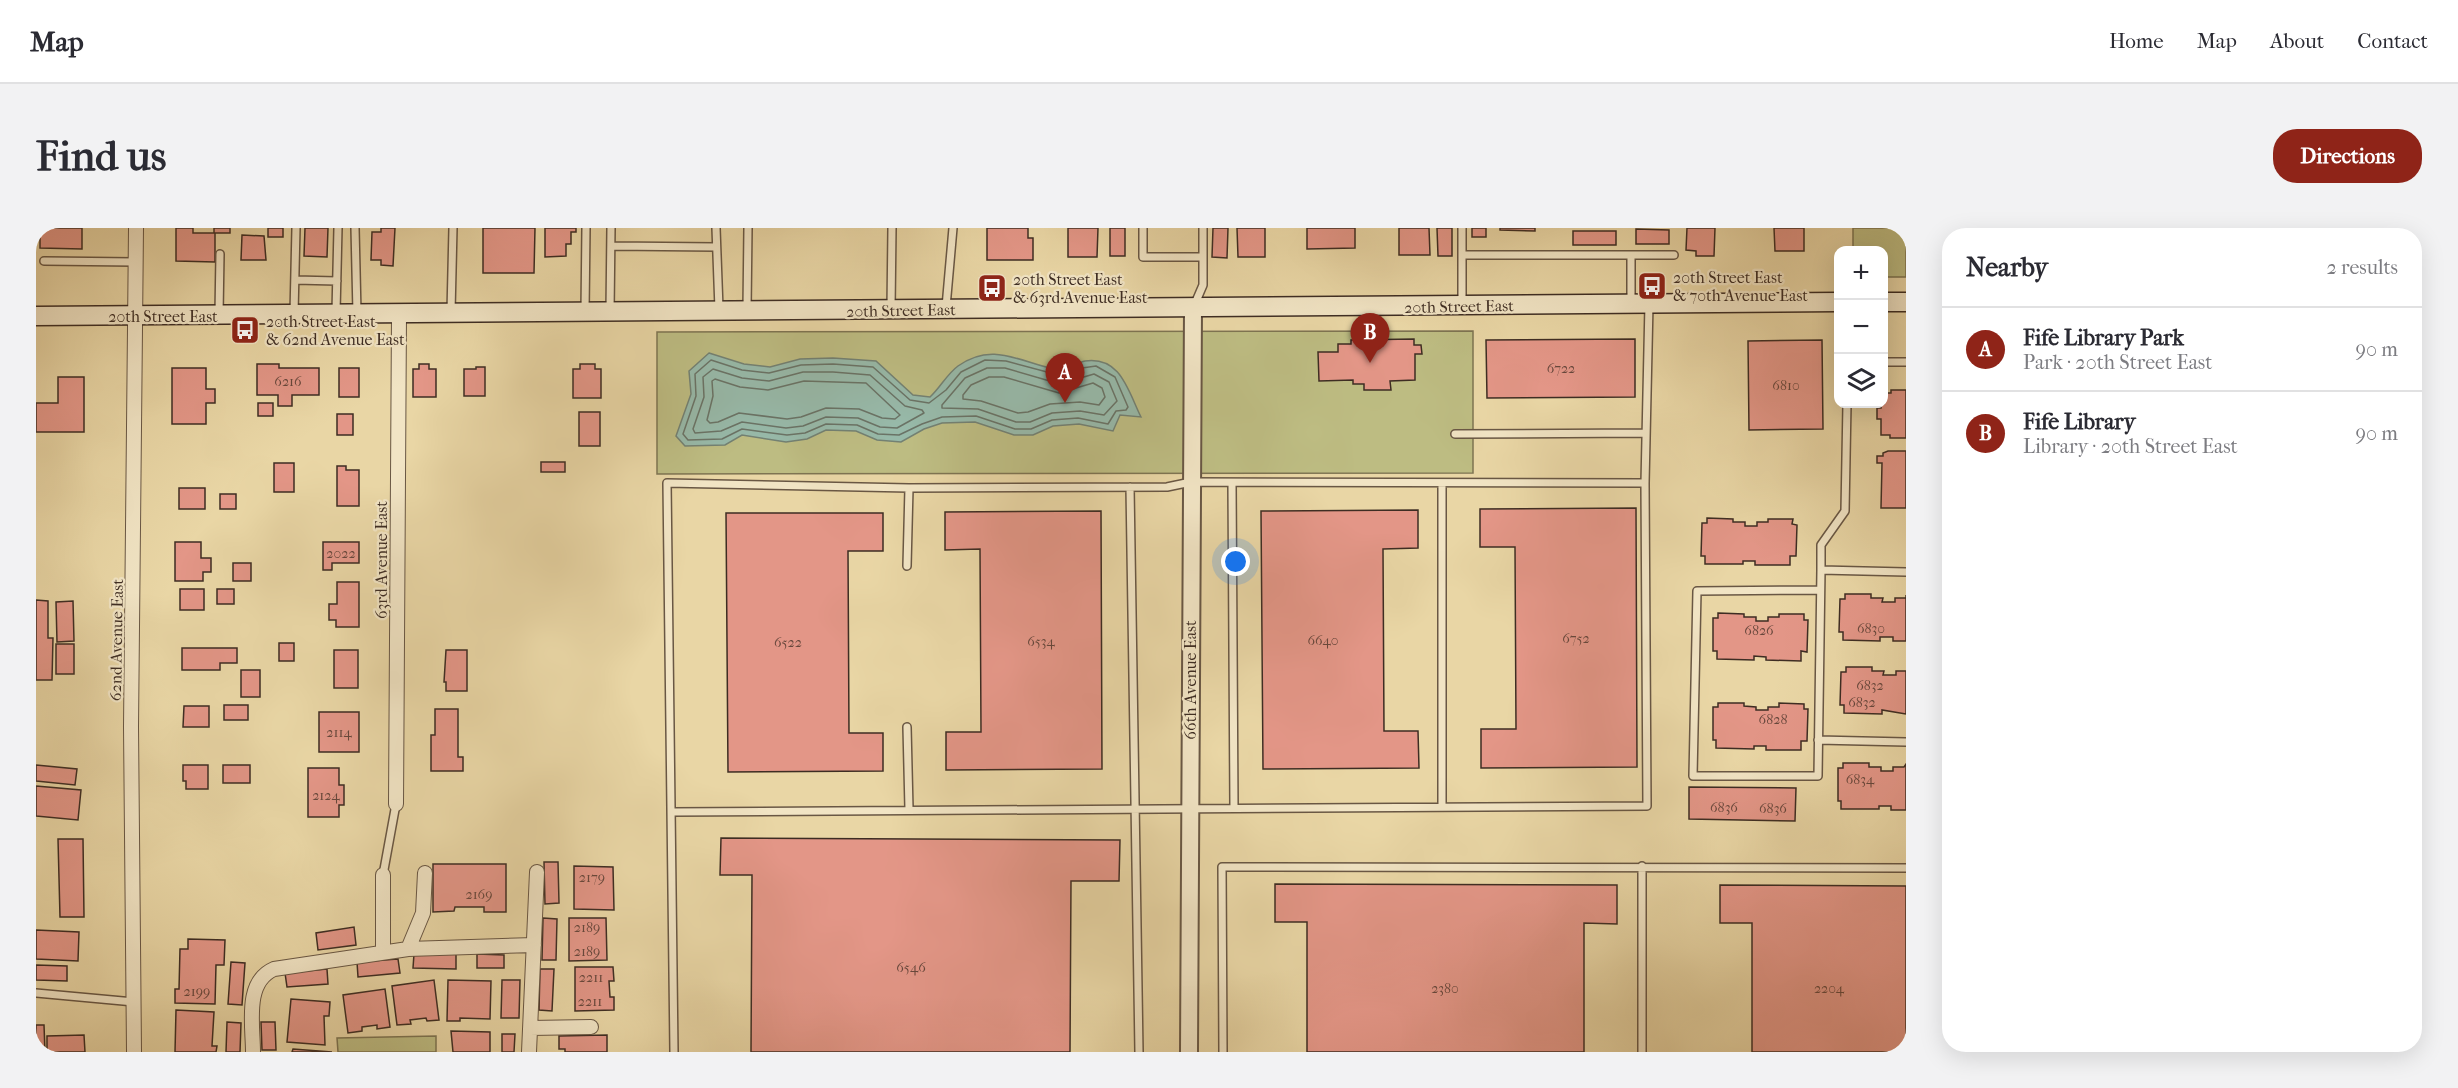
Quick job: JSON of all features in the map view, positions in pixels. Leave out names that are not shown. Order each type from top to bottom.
[{"type":"main road","name":"20th Street East","points":[[36,316],[294,316],[1834,302]]},
{"type":"main road","points":[[1888,302],[1906,302]]},
{"type":"street","name":"62nd Avenue East","points":[[134,1052],[131,727],[136,228]]},
{"type":"street","name":"66th Avenue East","points":[[1189,1052],[1193,308]]},
{"type":"street","name":"63rd Avenue East","points":[[396,804],[399,315]]},
{"type":"street","points":[[529,1052],[537,872]]},
{"type":"street","points":[[408,949],[423,913],[425,873]]},
{"type":"street","points":[[383,875],[383,952]]},
{"type":"street","points":[[253,1052],[255,990],[257,983],[267,972],[291,966],[408,949],[534,945]]},
{"type":"street","points":[[530,1028],[591,1027]]},
{"type":"lane","points":[[294,316],[296,228]]},
{"type":"lane","points":[[336,315],[338,228]]},
{"type":"lane","points":[[355,228],[357,315]]},
{"type":"lane","points":[[451,314],[453,228]]},
{"type":"lane","points":[[585,313],[586,228]]},
{"type":"lane","points":[[610,313],[611,228]]},
{"type":"lane","points":[[716,228],[719,312]]},
{"type":"lane","points":[[747,312],[748,228]]},
{"type":"lane","points":[[891,310],[892,228]]},
{"type":"lane","points":[[946,310],[952,228]]},
{"type":"lane","points":[[1143,228],[1143,257],[1203,257]]},
{"type":"lane","points":[[1193,308],[1203,285],[1203,228]]},
{"type":"lane","points":[[1462,228],[1462,305]]},
{"type":"lane","points":[[611,246],[716,247]]},
{"type":"lane","points":[[219,316],[220,254]]},
{"type":"lane","points":[[1462,255],[1674,255]]},
{"type":"lane","points":[[672,812],[1647,806],[1645,433],[1640,304],[1631,255]]},
{"type":"lane","points":[[45,261],[135,262]]},
{"type":"lane","points":[[295,280],[337,281]]},
{"type":"lane","points":[[1888,362],[1906,362]]},
{"type":"lane","points":[[1820,590],[1697,591],[1693,776],[1818,776],[1821,545],[1845,511],[1846,408]]},
{"type":"lane","points":[[1455,434],[1645,433]]},
{"type":"lane","points":[[674,1052],[667,483],[909,488],[1167,487],[1191,482],[1645,483]]},
{"type":"lane","points":[[1232,483],[1234,808]]},
{"type":"lane","points":[[1442,483],[1442,807]]},
{"type":"lane","points":[[1130,487],[1139,1052]]},
{"type":"lane","points":[[907,566],[909,488]]},
{"type":"lane","points":[[1821,570],[1906,572]]},
{"type":"lane","points":[[907,727],[909,809]]},
{"type":"lane","points":[[1818,740],[1906,742]]},
{"type":"lane","points":[[383,875],[396,804]]},
{"type":"lane","points":[[1642,866],[1642,1052]]},
{"type":"lane","points":[[1223,1052],[1222,867],[1906,868]]},
{"type":"lane","points":[[36,993],[134,1002]]},
{"type":"shaded area","points":[[1853,228],[1906,228],[1906,277],[1888,277],[1888,246],[1853,246]]},
{"type":"shaded area","points":[[1473,331],[1473,473],[657,474],[657,332]]},
{"type":"shaded area","points":[[436,1036],[436,1052],[338,1052],[337,1038]]},
{"type":"water","points":[[709,353],[744,364],[770,367],[800,359],[833,358],[876,361],[913,395],[930,397],[958,366],[971,358],[984,355],[1008,356],[1059,370],[1085,361],[1097,361],[1107,364],[1122,377],[1141,417],[1120,415],[1113,431],[1079,424],[1053,426],[1033,435],[1014,435],[975,422],[942,423],[924,429],[901,442],[877,440],[856,431],[826,430],[807,439],[786,442],[742,435],[725,445],[685,446],[676,436],[691,394],[689,371]]},
{"type":"building","points":[[40,228],[82,228],[82,249],[40,248]]},
{"type":"building","points":[[176,228],[193,228],[193,233],[215,233],[215,262],[176,261]]},
{"type":"building","points":[[214,228],[230,228],[230,233],[214,233]]},
{"type":"building","points":[[268,228],[283,228],[283,237],[268,237]]},
{"type":"building","points":[[305,228],[328,228],[327,257],[304,256]]},
{"type":"building","points":[[381,228],[395,228],[393,266],[381,265],[381,260],[371,260],[372,232],[381,232]]},
{"type":"building","points":[[483,228],[535,228],[534,273],[483,273]]},
{"type":"building","points":[[545,228],[576,228],[576,232],[571,232],[571,244],[566,244],[566,256],[545,257]]},
{"type":"building","points":[[987,228],[1028,228],[1028,238],[1033,238],[1033,260],[987,260]]},
{"type":"building","points":[[1068,228],[1098,228],[1097,257],[1068,257]]},
{"type":"building","points":[[1110,228],[1125,228],[1125,256],[1110,256]]},
{"type":"building","points":[[1213,228],[1228,228],[1227,258],[1212,257]]},
{"type":"building","points":[[1237,228],[1265,228],[1265,257],[1238,257]]},
{"type":"building","points":[[1307,228],[1355,228],[1355,248],[1307,249]]},
{"type":"building","points":[[1399,228],[1429,228],[1430,255],[1399,255]]},
{"type":"building","points":[[1437,228],[1452,228],[1452,256],[1438,256]]},
{"type":"building","points":[[1472,228],[1486,228],[1486,237],[1472,237]]},
{"type":"building","points":[[1500,228],[1535,228],[1535,231],[1500,230]]},
{"type":"building","points":[[1687,228],[1715,228],[1714,256],[1696,256],[1696,251],[1686,250]]},
{"type":"building","points":[[1774,228],[1804,228],[1804,251],[1775,251]]},
{"type":"building","points":[[1636,229],[1669,230],[1669,244],[1636,244]]},
{"type":"building","points":[[1573,231],[1616,231],[1616,245],[1573,245]]},
{"type":"building","points":[[242,235],[264,236],[266,260],[241,260]]},
{"type":"building","points":[[1414,339],[1414,345],[1421,345],[1422,354],[1415,354],[1415,380],[1390,381],[1391,390],[1364,390],[1364,384],[1353,384],[1353,380],[1319,381],[1318,352],[1338,352],[1338,344],[1351,344],[1351,340]]},
{"type":"building","points":[[1635,339],[1635,397],[1487,398],[1486,340]]},
{"type":"building","points":[[1822,340],[1823,429],[1749,430],[1748,341]]},
{"type":"building","points":[[257,364],[279,364],[279,368],[319,368],[319,395],[292,395],[292,406],[278,406],[278,395],[257,395]]},
{"type":"building","points":[[419,364],[429,364],[429,369],[436,369],[436,397],[413,397],[413,369],[419,369]]},
{"type":"building","points":[[580,364],[595,364],[595,369],[601,369],[601,398],[573,398],[573,369],[580,369]]},
{"type":"building","points":[[476,367],[485,367],[485,396],[464,396],[464,369],[476,369]]},
{"type":"building","points":[[172,368],[206,368],[206,389],[215,389],[215,403],[206,403],[206,424],[172,424]]},
{"type":"building","points":[[339,368],[359,368],[359,397],[339,397]]},
{"type":"building","points":[[58,377],[84,377],[84,432],[36,432],[36,403],[58,403]]},
{"type":"building","points":[[1891,390],[1906,390],[1906,438],[1890,438],[1890,435],[1881,435],[1881,419],[1877,419],[1877,408],[1888,408],[1888,393],[1891,393]]},
{"type":"building","points":[[258,403],[273,403],[273,416],[258,416]]},
{"type":"building","points":[[579,412],[600,412],[600,446],[579,446]]},
{"type":"building","points":[[337,414],[353,414],[353,435],[337,435]]},
{"type":"building","points":[[1906,451],[1906,508],[1881,508],[1882,463],[1877,463],[1877,456],[1883,456],[1883,453]]},
{"type":"building","points":[[541,462],[565,462],[565,472],[541,472]]},
{"type":"building","points":[[274,463],[294,463],[294,492],[274,492]]},
{"type":"building","points":[[337,466],[346,466],[346,470],[359,470],[359,506],[337,506]]},
{"type":"building","points":[[179,488],[205,488],[205,509],[179,509]]},
{"type":"building","points":[[220,494],[236,494],[236,509],[220,509]]},
{"type":"building","points":[[1636,508],[1637,767],[1481,768],[1481,729],[1516,729],[1515,547],[1480,547],[1480,509]]},
{"type":"building","points":[[1418,510],[1418,548],[1383,549],[1384,731],[1418,731],[1419,768],[1263,769],[1261,511]]},
{"type":"building","points":[[1101,511],[1102,769],[946,770],[946,732],[981,732],[980,549],[945,550],[945,512]]},
{"type":"building","points":[[726,513],[883,513],[883,551],[848,551],[849,733],[883,733],[883,771],[728,772]]},
{"type":"building","points":[[1707,518],[1733,519],[1733,522],[1745,522],[1745,526],[1757,526],[1757,522],[1768,522],[1768,519],[1793,519],[1792,524],[1797,525],[1796,556],[1790,556],[1790,565],[1755,565],[1755,561],[1743,561],[1743,564],[1705,564],[1705,556],[1701,556],[1702,523],[1707,523]]},
{"type":"building","points":[[175,542],[201,542],[201,558],[211,558],[211,572],[203,572],[203,581],[175,581]]},
{"type":"building","points":[[323,542],[359,542],[359,563],[332,563],[332,570],[323,570]]},
{"type":"building","points":[[233,563],[251,563],[251,581],[233,581]]},
{"type":"building","points":[[337,582],[359,582],[359,627],[336,627],[336,620],[329,620],[329,604],[337,604]]},
{"type":"building","points":[[180,589],[204,589],[204,610],[180,610]]},
{"type":"building","points":[[217,589],[234,589],[234,604],[217,604]]},
{"type":"building","points":[[1845,594],[1871,594],[1871,598],[1883,598],[1882,602],[1895,602],[1895,598],[1906,598],[1906,641],[1893,641],[1893,637],[1880,637],[1880,641],[1843,640],[1843,632],[1839,632],[1840,599],[1845,599]]},
{"type":"building","points":[[36,600],[48,601],[48,638],[53,638],[52,680],[36,680]]},
{"type":"building","points":[[73,601],[74,641],[57,642],[56,602]]},
{"type":"building","points":[[1718,613],[1744,614],[1744,617],[1756,617],[1756,621],[1768,621],[1768,617],[1779,617],[1779,614],[1804,614],[1804,620],[1808,620],[1807,652],[1801,651],[1801,661],[1766,660],[1766,657],[1754,656],[1754,660],[1717,659],[1717,651],[1713,651],[1713,618],[1718,618]]},
{"type":"building","points":[[279,643],[294,643],[294,661],[279,661]]},
{"type":"building","points":[[56,644],[74,644],[74,674],[56,674]]},
{"type":"building","points":[[182,648],[237,648],[237,663],[220,663],[220,670],[182,670]]},
{"type":"building","points":[[334,650],[358,650],[358,688],[334,688]]},
{"type":"building","points":[[446,650],[467,650],[467,691],[446,691],[446,682],[444,682]]},
{"type":"building","points":[[1846,667],[1872,667],[1872,671],[1884,671],[1883,675],[1896,675],[1896,671],[1906,671],[1906,714],[1882,710],[1882,714],[1844,713],[1844,705],[1840,705],[1841,672],[1846,672]]},
{"type":"building","points":[[241,670],[260,670],[260,697],[241,697]]},
{"type":"building","points":[[1718,703],[1744,703],[1744,706],[1756,707],[1756,710],[1779,707],[1779,703],[1804,704],[1804,709],[1808,709],[1807,741],[1801,741],[1801,750],[1766,750],[1766,746],[1754,746],[1754,749],[1716,748],[1716,740],[1713,740],[1713,707],[1718,707]]},
{"type":"building","points":[[224,705],[248,705],[248,720],[224,720]]},
{"type":"building","points":[[184,706],[209,706],[209,727],[183,727]]},
{"type":"building","points":[[435,709],[458,709],[458,757],[463,757],[463,771],[431,771],[431,735],[435,735]]},
{"type":"building","points":[[319,712],[359,712],[359,752],[319,752]]},
{"type":"building","points":[[1843,763],[1869,763],[1869,767],[1881,767],[1881,771],[1893,771],[1893,767],[1904,767],[1906,764],[1906,810],[1891,810],[1891,806],[1879,806],[1879,809],[1841,809],[1841,801],[1838,801],[1838,768],[1843,768]]},
{"type":"building","points":[[36,765],[77,769],[75,785],[36,781]]},
{"type":"building","points":[[183,765],[208,765],[208,789],[186,789],[186,781],[183,781]]},
{"type":"building","points":[[223,765],[250,765],[250,783],[223,783]]},
{"type":"building","points":[[308,768],[339,768],[339,785],[344,785],[344,805],[339,805],[339,817],[308,817]]},
{"type":"building","points":[[36,786],[81,790],[78,820],[36,816]]},
{"type":"building","points":[[1689,787],[1796,788],[1795,821],[1689,819]]},
{"type":"building","points":[[721,838],[1120,840],[1119,881],[1071,881],[1070,1052],[751,1052],[752,875],[720,875]]},
{"type":"building","points":[[58,839],[83,839],[84,917],[60,917]]},
{"type":"building","points":[[544,862],[558,862],[559,903],[545,904]]},
{"type":"building","points":[[433,864],[506,864],[506,912],[484,912],[484,907],[455,907],[454,911],[433,912]]},
{"type":"building","points":[[574,866],[613,867],[614,910],[574,909]]},
{"type":"building","points":[[1275,884],[1617,885],[1617,924],[1584,923],[1584,1052],[1307,1052],[1307,922],[1275,922]]},
{"type":"building","points":[[1720,885],[1906,886],[1906,1052],[1752,1052],[1752,923],[1720,923]]},
{"type":"building","points":[[543,918],[557,919],[556,960],[542,960]]},
{"type":"building","points":[[569,918],[606,918],[607,960],[569,961]]},
{"type":"building","points":[[354,927],[356,945],[318,950],[316,933]]},
{"type":"building","points":[[36,930],[79,932],[78,961],[36,959]]},
{"type":"building","points":[[188,939],[225,940],[224,965],[216,965],[215,1004],[175,1003],[175,989],[179,989],[180,949],[188,949]]},
{"type":"building","points":[[414,954],[456,954],[456,969],[413,968]]},
{"type":"building","points":[[477,954],[504,955],[504,968],[477,968]]},
{"type":"building","points":[[398,959],[400,973],[358,977],[357,962]]},
{"type":"building","points":[[231,962],[245,963],[242,1005],[228,1004]]},
{"type":"building","points":[[36,965],[67,966],[67,981],[36,980]]},
{"type":"building","points":[[575,967],[613,967],[614,981],[609,981],[610,997],[614,997],[614,1010],[575,1011]]},
{"type":"building","points":[[327,969],[328,984],[287,987],[285,973]]},
{"type":"building","points":[[540,969],[554,969],[552,1011],[539,1010]]},
{"type":"building","points":[[434,980],[439,1020],[427,1021],[426,1018],[410,1020],[411,1024],[397,1025],[392,986]]},
{"type":"building","points":[[448,980],[491,981],[490,1019],[460,1018],[460,1021],[447,1021]]},
{"type":"building","points":[[502,980],[520,980],[519,1018],[501,1018]]},
{"type":"building","points":[[385,989],[390,1027],[377,1029],[377,1025],[362,1027],[362,1031],[348,1033],[343,995]]},
{"type":"building","points":[[291,999],[330,1002],[329,1016],[324,1016],[325,1045],[287,1042]]},
{"type":"building","points":[[176,1010],[214,1012],[212,1046],[217,1046],[216,1052],[175,1052]]},
{"type":"building","points":[[227,1022],[241,1023],[240,1052],[226,1052]]},
{"type":"building","points":[[261,1022],[275,1022],[276,1050],[262,1050]]},
{"type":"building","points":[[36,1025],[44,1025],[45,1052],[36,1052]]},
{"type":"building","points":[[451,1031],[490,1032],[490,1052],[453,1052]]},
{"type":"building","points":[[502,1034],[515,1034],[514,1052],[502,1052]]},
{"type":"building","points":[[84,1035],[85,1052],[47,1052],[47,1036]]},
{"type":"building","points":[[607,1035],[607,1052],[565,1052],[565,1049],[559,1049],[559,1036]]},
{"type":"building","points":[[293,1049],[332,1052],[292,1052]]},
{"type":"place","name":"20th Street East & 70th Avenue East","points":[[1652,286]]},
{"type":"place","name":"20th Street East & 63rd Avenue East","points":[[992,288]]},
{"type":"place","name":"20th Street East & 62nd Avenue East","points":[[245,330]]},
{"type":"place","name":"Fife Library","points":[[1370,363]]},
{"type":"place","name":"Fife Library Park","points":[[1065,403]]}]
